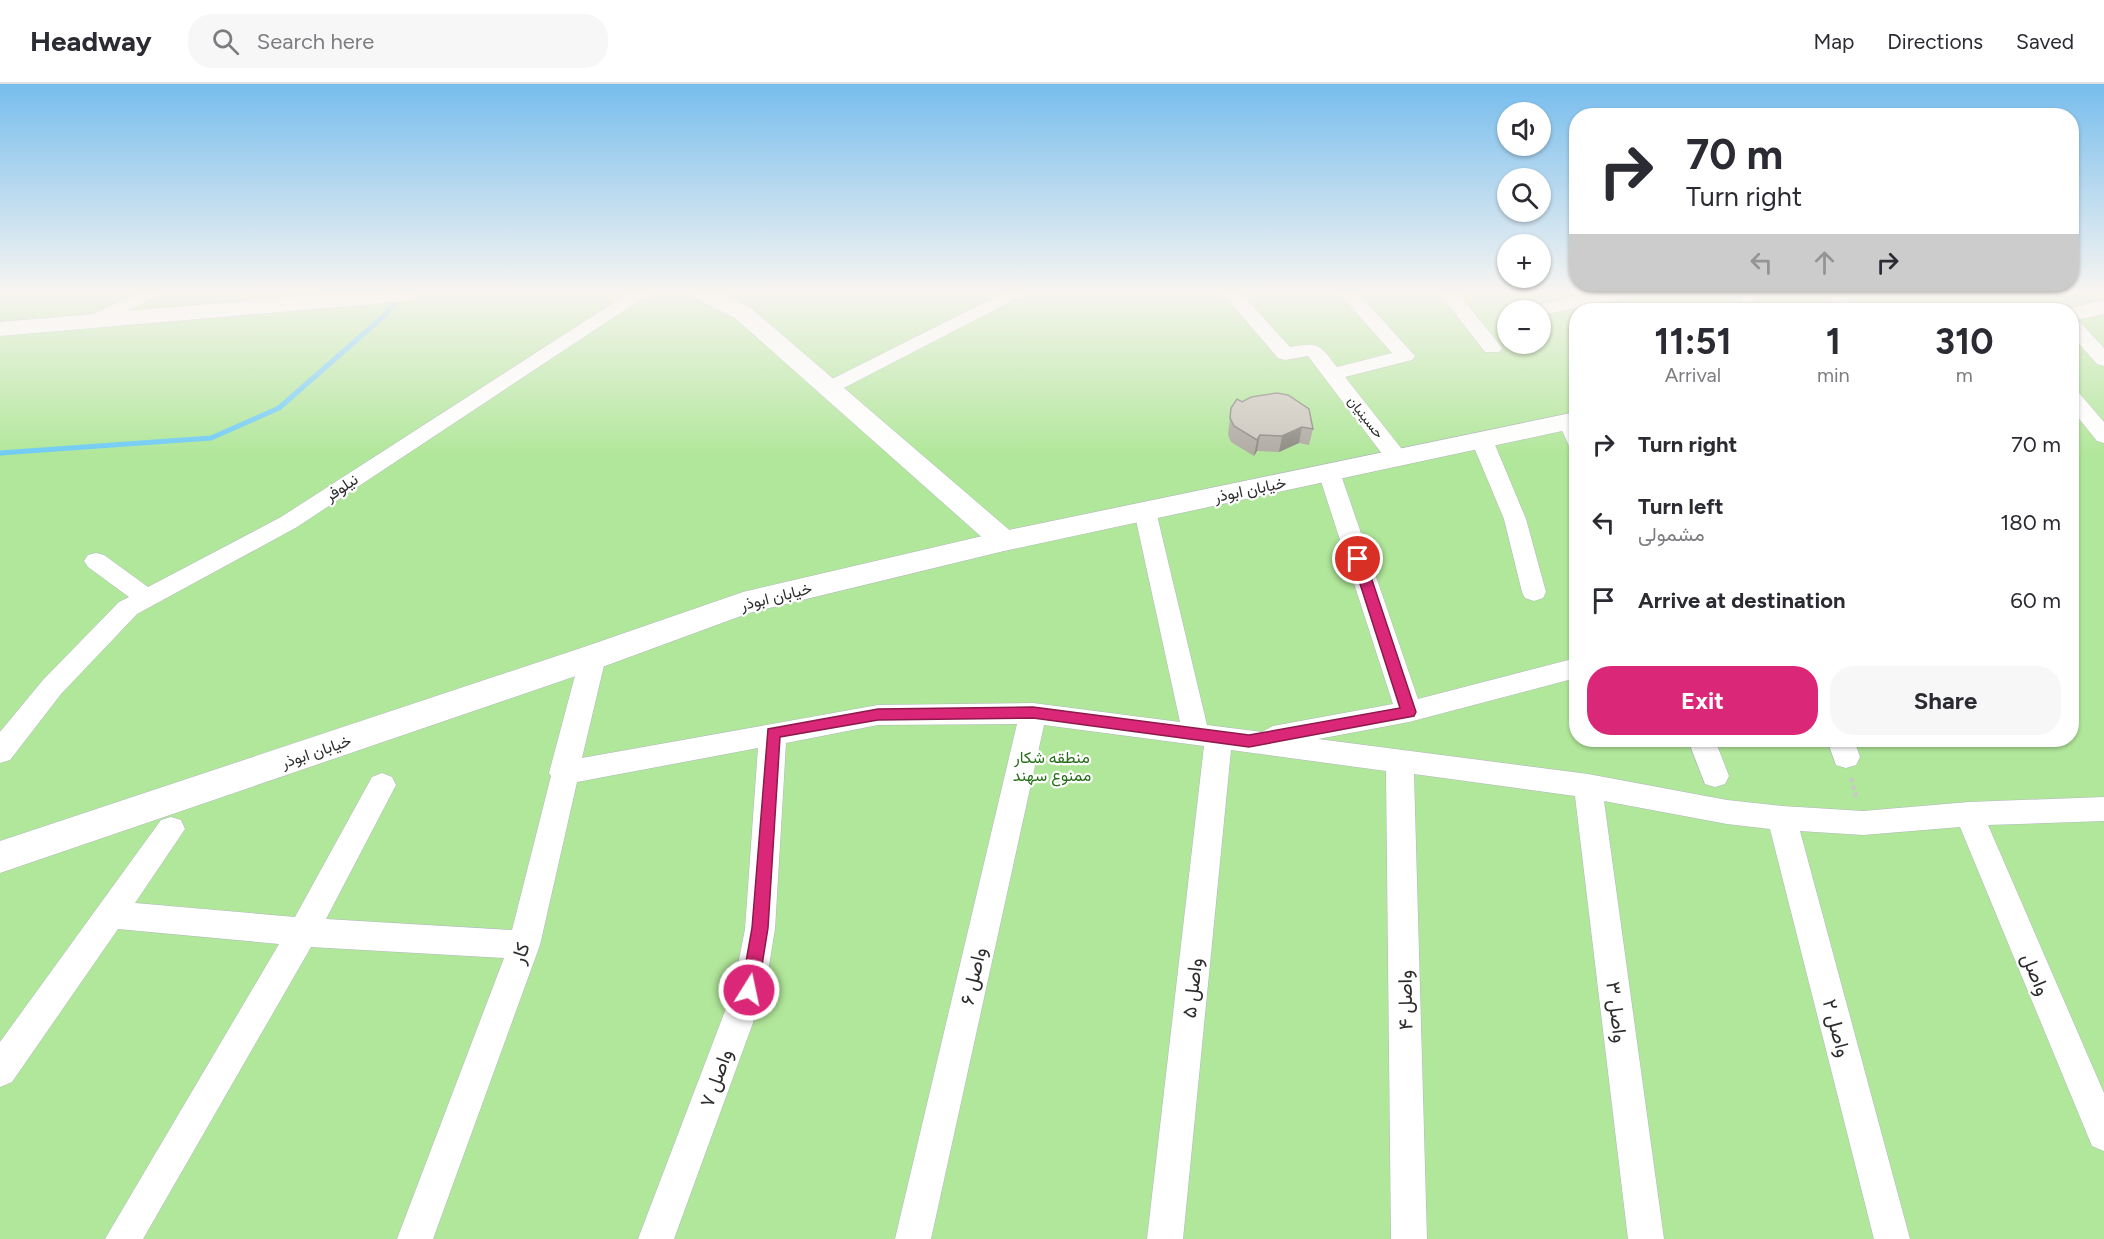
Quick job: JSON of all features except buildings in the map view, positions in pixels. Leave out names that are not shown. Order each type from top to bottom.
[{"type":"main road","name":"خیابان ابوذر","points":[[0,857],[593,657],[743,603],[1004,541],[1145,511],[1482,440],[1569,428]]},
{"type":"street","name":"نیلوفر","points":[[0,752],[52,687],[128,608],[289,522],[557,348]]},
{"type":"street","points":[[783,348],[1004,541]]},
{"type":"street","points":[[829,388],[909,348]]},
{"type":"street","name":"حسینیان","points":[[1280,348],[1285,354],[1313,348],[1397,458]]},
{"type":"street","points":[[1333,374],[1405,356],[1398,348]]},
{"type":"street","points":[[2093,348],[2104,360]]},
{"type":"street","points":[[2079,406],[2104,436]]},
{"type":"street","points":[[1482,440],[1515,519],[1534,592]]},
{"type":"street","points":[[1329,472],[1409,712]]},
{"type":"street","name":"واصل ۵","points":[[1145,511],[1221,737],[1166,1239]]},
{"type":"street","points":[[96,561],[147,598]]},
{"type":"street","name":"کار","points":[[415,1239],[524,945],[563,773],[593,657]]},
{"type":"street","points":[[1221,737],[1409,712],[1569,670]]},
{"type":"street","points":[[563,773],[878,715],[1033,713],[1588,786],[1727,812],[1782,818],[1863,823],[1969,814],[2104,808]]},
{"type":"street","name":"واصل ۶","points":[[913,1239],[1033,713]]},
{"type":"street","name":"واصل ۷","points":[[656,1239],[749,990],[760,928],[773,733]]},
{"type":"street","points":[[1704,747],[1715,777]]},
{"type":"street","name":"واصل ۴","points":[[1400,761],[1409,1239]]},
{"type":"street","points":[[123,1239],[303,932],[382,785]]},
{"type":"street","name":"واصل ۳","points":[[1588,786],[1646,1239]]},
{"type":"street","name":"واصل","points":[[1969,814],[2104,1134]]},
{"type":"street","name":"واصل ۲","points":[[1782,818],[1892,1239]]},
{"type":"street","points":[[0,1070],[171,829]]},
{"type":"street","points":[[110,915],[303,932],[524,945]]},
{"type":"path","points":[[1844,748],[1863,823]]},
{"type":"green space","name":"منطقه شکار ممنوع سهند","points":[[0,348],[1497,348],[1497,354],[1551,354],[1551,348],[1569,348],[1569,747],[2079,747],[2079,348],[2104,348],[2104,1239],[0,1239]]},
{"type":"waterway","points":[[0,453],[211,438],[279,408],[348,348]]},
{"type":"route","points":[[749,990],[760,928],[773,733],[878,715],[982,712],[1033,713],[1249,741],[1409,712],[1358,559]]}]
